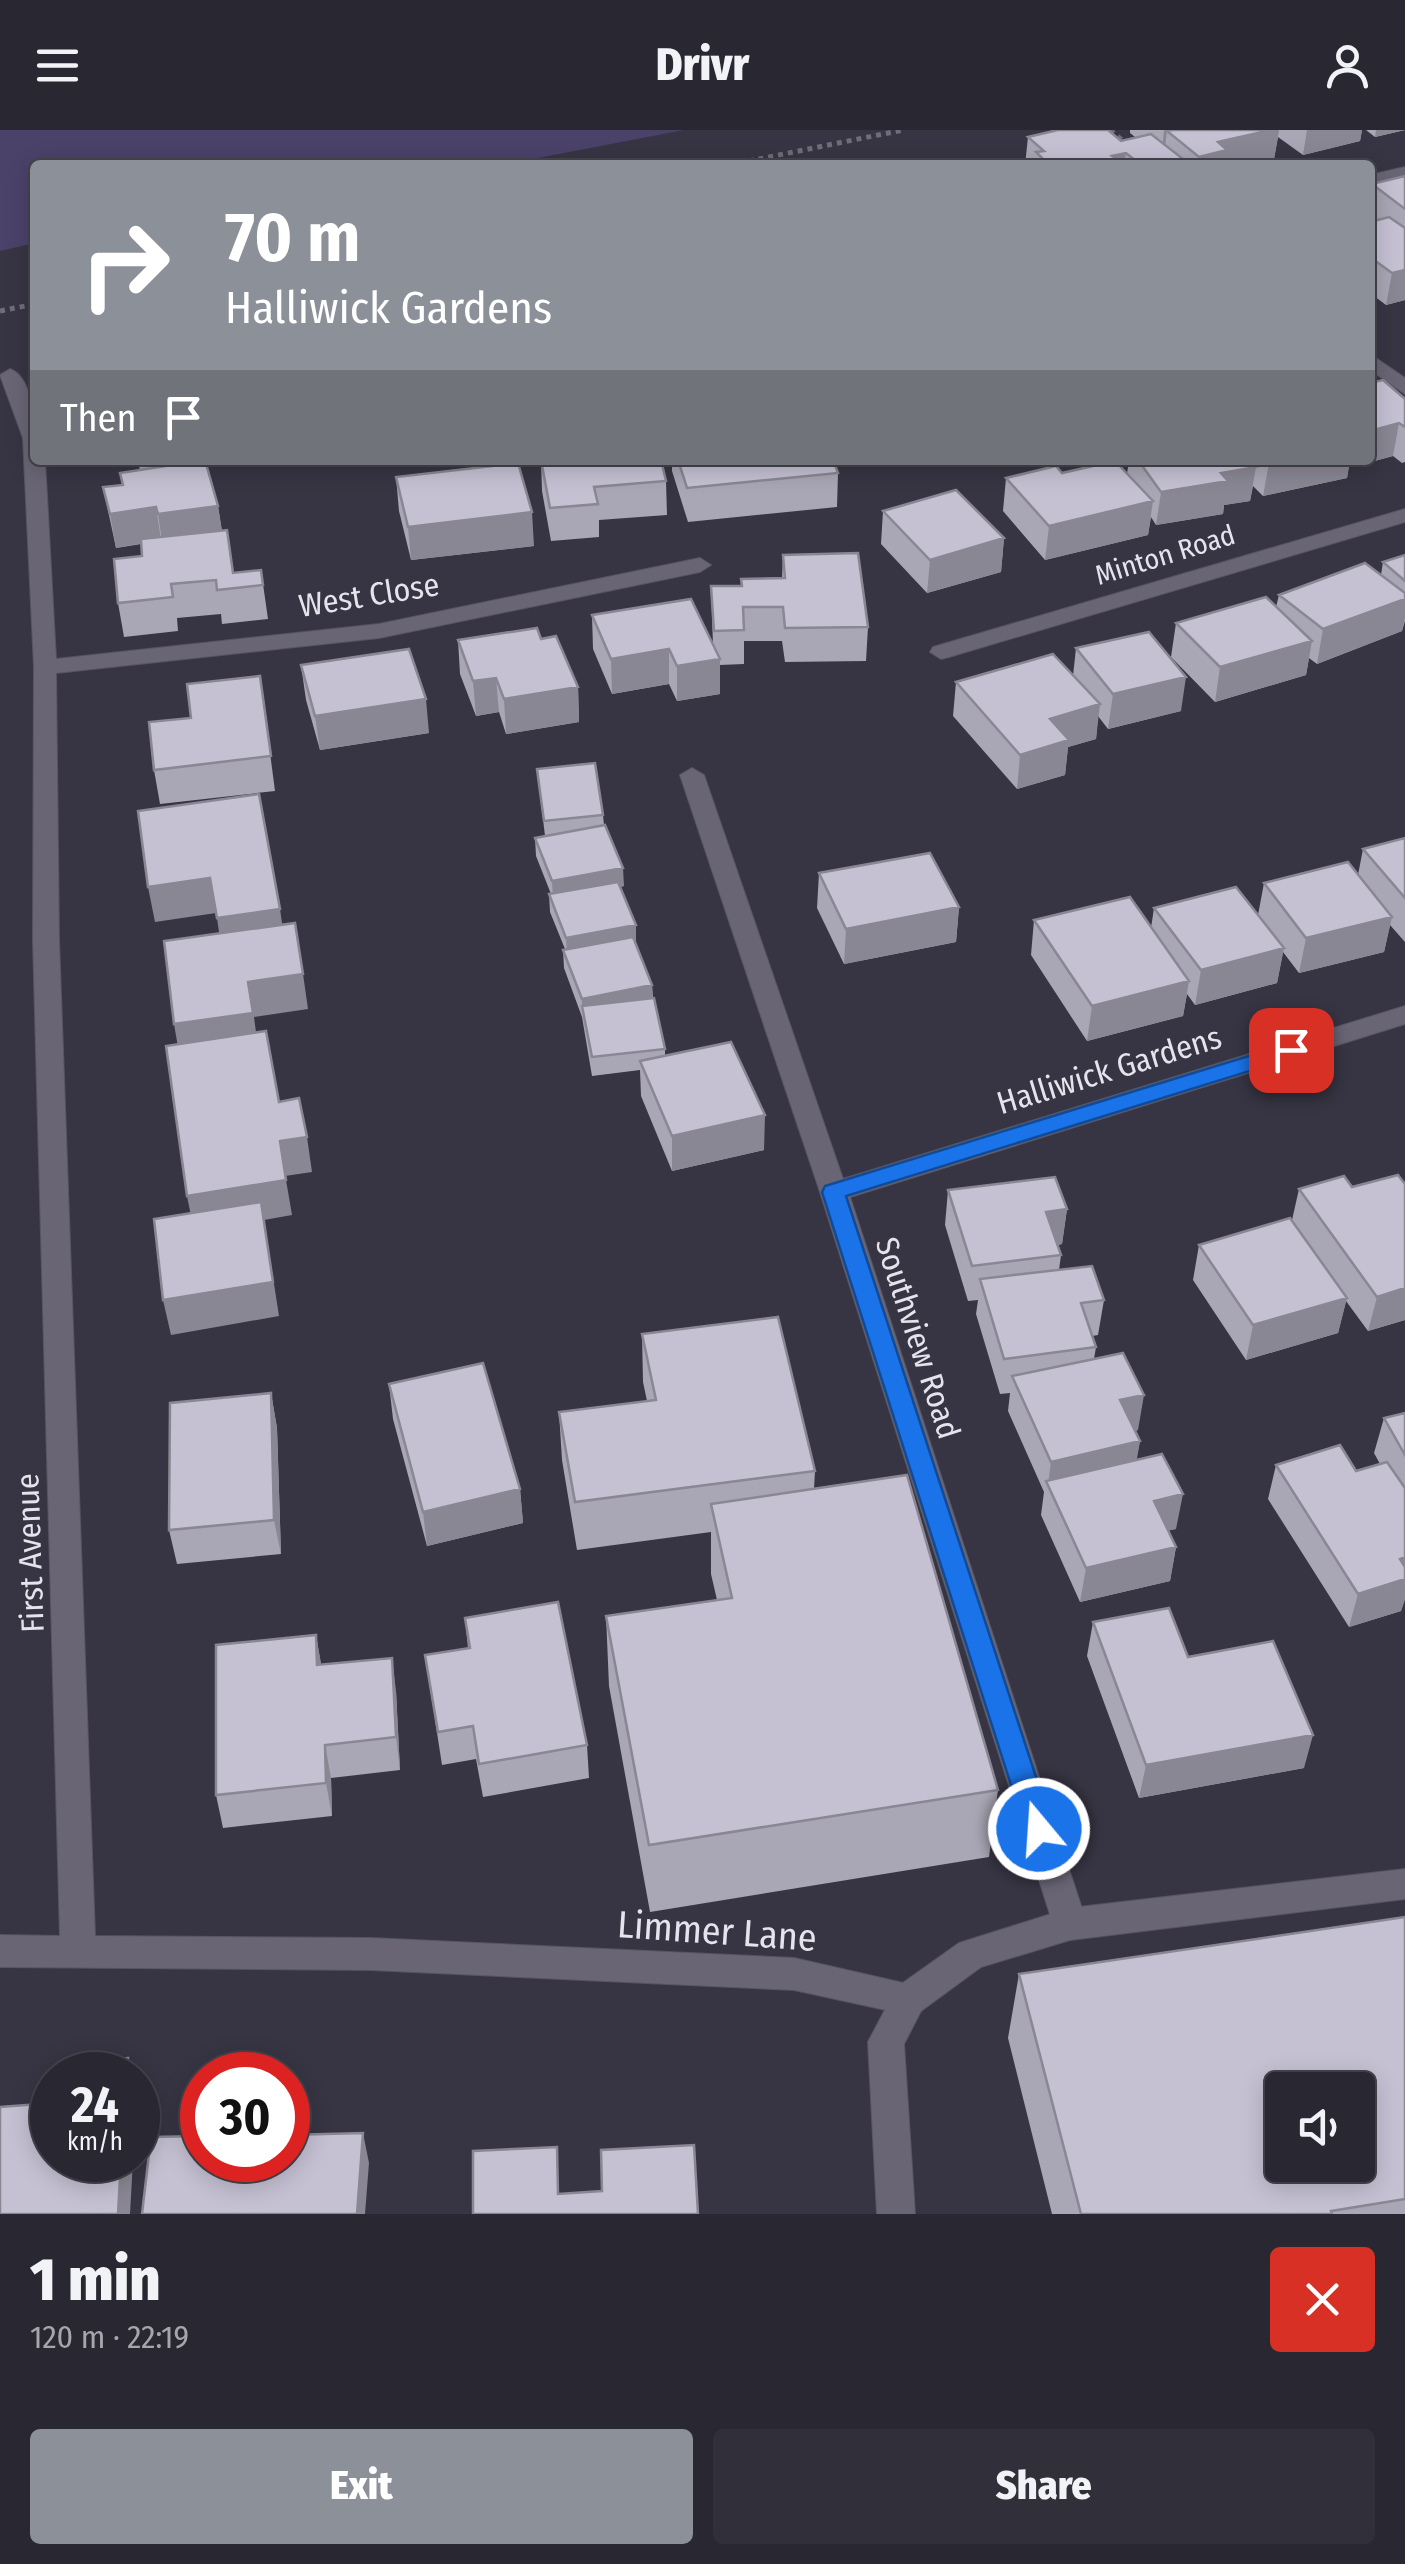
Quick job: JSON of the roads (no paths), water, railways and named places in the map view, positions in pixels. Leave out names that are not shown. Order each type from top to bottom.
[{"type":"street","points":[[1375,180],[1405,172]]},
{"type":"street","points":[[1375,364],[1405,388]]},
{"type":"street","name":"First Avenue","points":[[15,370],[30,427]]},
{"type":"street","name":"First Avenue","points":[[34,465],[45,667],[47,960],[78,1954]]},
{"type":"street","name":"Minton Road","points":[[941,652],[1405,514]]},
{"type":"street","name":"West Close","points":[[45,667],[379,631],[700,565]]},
{"type":"street","name":"Southview Road","points":[[692,776],[834,1192],[1070,1924]]},
{"type":"street","name":"Halliwick Gardens","points":[[834,1192],[1405,1015]]},
{"type":"street","points":[[896,2214],[886,2042],[909,1999],[970,1954],[1070,1924],[1405,1884]]},
{"type":"street","name":"Limmer Lane","points":[[0,1951],[371,1954],[794,1974],[909,1999]]}]
